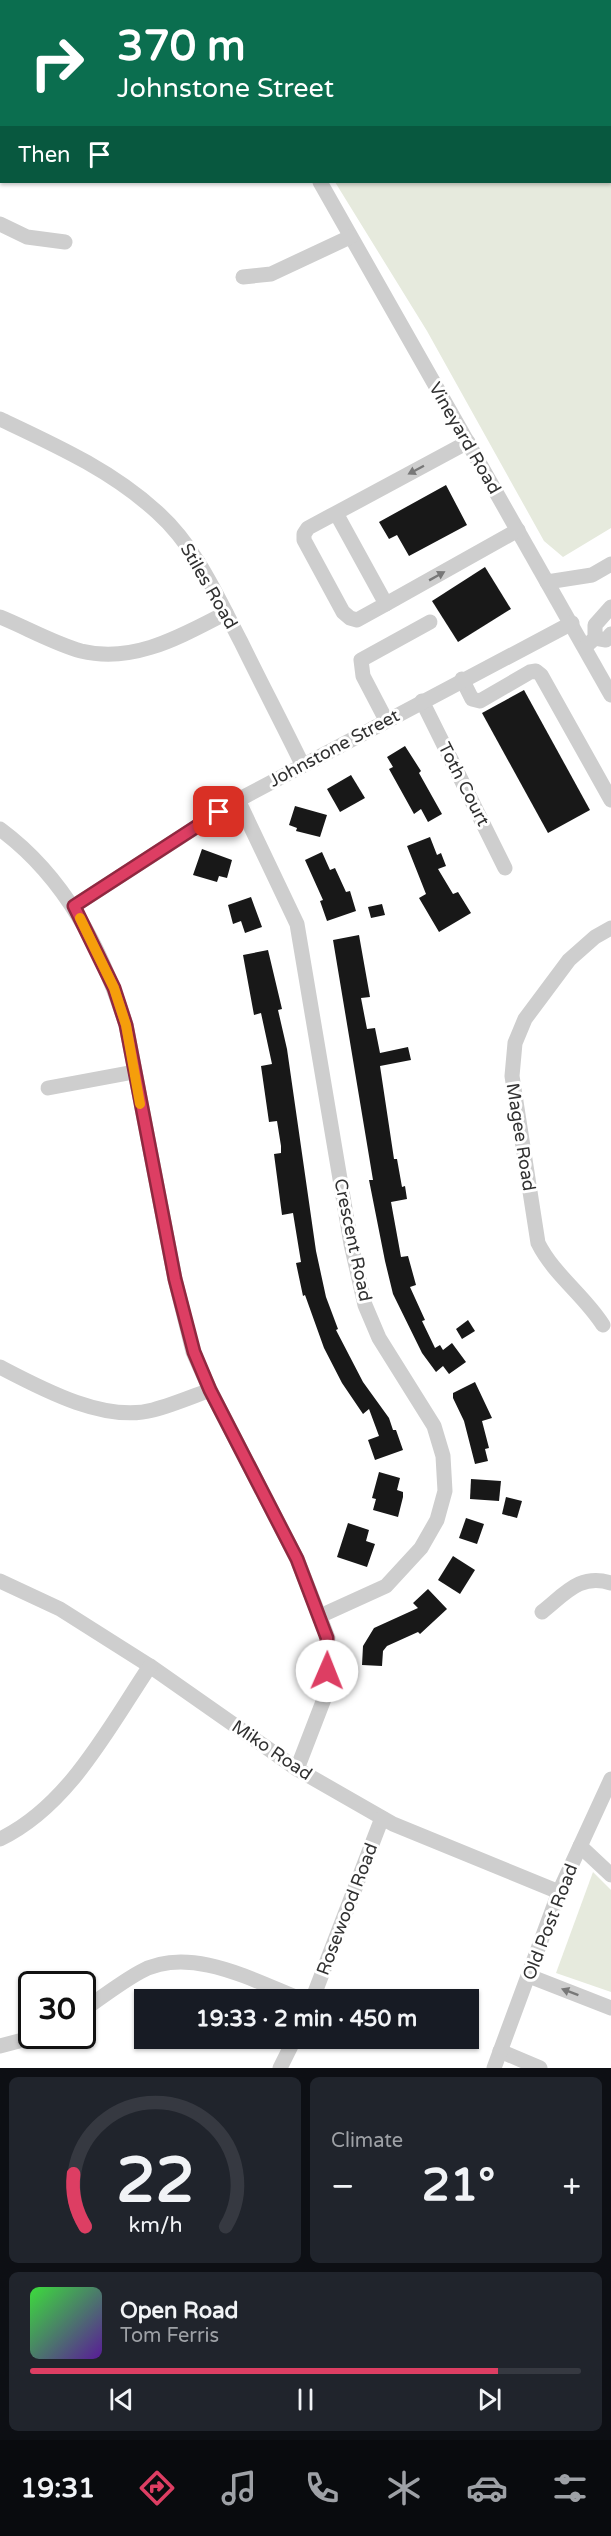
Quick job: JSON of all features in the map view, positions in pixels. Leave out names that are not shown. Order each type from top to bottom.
[{"type":"street","name":"Vineyard Road","points":[[321,183],[547,582],[572,623],[590,643],[611,695]]},
{"type":"street","points":[[0,224],[27,237],[64,242]]},
{"type":"street","points":[[243,277],[271,274],[350,237]]},
{"type":"street","name":"Stiles Road","points":[[0,419],[94,466],[113,478],[158,512],[180,537],[205,571],[302,764]]},
{"type":"street","points":[[468,442],[308,528],[304,534],[304,540],[344,612],[350,618],[357,620],[518,530]]},
{"type":"street","points":[[336,513],[386,604]]},
{"type":"street","points":[[547,582],[592,575],[611,564]]},
{"type":"street","points":[[611,607],[595,625],[590,643],[606,639],[611,633]]},
{"type":"street","points":[[0,617],[82,651],[114,654],[141,651],[168,643],[226,613]]},
{"type":"street","points":[[386,720],[363,675],[361,660],[430,622]]},
{"type":"street","name":"Johnstone Street","points":[[74,906],[238,800],[302,764],[572,623]]},
{"type":"street","points":[[462,680],[472,699],[480,701],[530,672],[536,671],[541,675],[611,800]]},
{"type":"street","name":"Toth Court","points":[[422,701],[505,868]]},
{"type":"street","name":"Crescent Road","points":[[238,800],[297,924],[351,1244],[365,1305],[379,1338],[434,1426],[443,1456],[445,1491],[437,1520],[421,1548],[386,1586],[320,1616]]},
{"type":"street","points":[[0,829],[21,845],[52,877],[74,906],[114,988],[126,1025],[175,1279],[194,1352],[210,1390],[297,1559],[327,1638],[324,1699],[297,1769]]},
{"type":"street","name":"Magee Road","points":[[603,1325],[592,1308],[547,1261],[538,1243],[512,1076],[515,1043],[525,1019],[569,960],[595,937],[611,928]]},
{"type":"street","points":[[48,1088],[134,1072]]},
{"type":"street","points":[[0,1368],[51,1394],[116,1413],[152,1411],[210,1390]]},
{"type":"street","points":[[542,1612],[579,1583],[591,1579],[611,1582]]},
{"type":"street","name":"Miko Road","points":[[0,1581],[60,1609],[150,1666],[297,1769],[382,1818],[559,1892]]},
{"type":"street","points":[[0,1839],[19,1830],[50,1805],[73,1780],[150,1666]]},
{"type":"street","name":"Old Post Road","points":[[494,2068],[559,1892],[611,1779]]},
{"type":"street","name":"Rosewood Road","points":[[316,1989],[382,1818]]},
{"type":"street","points":[[580,1846],[611,1875]]},
{"type":"street","points":[[96,2002],[141,1971],[179,1962],[230,1972],[274,1989]]},
{"type":"street","points":[[529,1976],[611,2008]]},
{"type":"street","points":[[0,2046],[18,2041]]},
{"type":"street","points":[[280,2068],[290,2049]]},
{"type":"street","points":[[500,2051],[540,2068]]},
{"type":"shaded area","points":[[336,183],[611,183],[611,528],[563,557],[544,541],[427,331]]},
{"type":"shaded area","points":[[593,1872],[611,1890],[611,1992],[556,1973]]},
{"type":"building","points":[[446,485],[467,525],[409,556],[397,535],[389,539],[379,522]]},
{"type":"building","points":[[485,567],[511,609],[458,642],[432,601]]},
{"type":"building","points":[[524,690],[590,810],[548,833],[482,713]]},
{"type":"building","points":[[405,746],[421,771],[419,773],[442,814],[428,822],[421,809],[414,814],[389,769],[393,767],[387,757]]},
{"type":"building","points":[[351,775],[365,798],[340,812],[327,789]]},
{"type":"building","points":[[295,806],[327,815],[320,837],[296,831],[297,828],[289,825]]},
{"type":"building","points":[[430,837],[437,855],[441,853],[446,866],[438,869],[453,894],[458,892],[471,913],[439,932],[419,898],[426,894],[407,846]]},
{"type":"building","points":[[202,849],[232,860],[227,878],[219,876],[217,882],[193,875]]},
{"type":"building","points":[[322,852],[330,870],[335,868],[346,892],[350,891],[356,911],[327,921],[320,901],[323,900],[305,860]]},
{"type":"building","points":[[251,897],[262,927],[245,933],[241,921],[233,924],[228,905]]},
{"type":"building","points":[[382,904],[385,915],[371,918],[368,907]]},
{"type":"building","points":[[359,935],[370,997],[361,998],[367,1029],[375,1028],[380,1053],[408,1047],[411,1060],[380,1066],[394,1159],[397,1159],[402,1187],[405,1186],[407,1199],[391,1202],[401,1257],[408,1256],[416,1285],[410,1287],[425,1320],[422,1321],[435,1348],[440,1345],[443,1350],[452,1343],[466,1362],[449,1374],[443,1366],[436,1372],[422,1353],[393,1294],[385,1261],[369,1180],[373,1180],[333,940]]},
{"type":"building","points":[[268,950],[282,1009],[278,1010],[287,1049],[316,1251],[326,1297],[338,1329],[336,1330],[363,1382],[389,1418],[393,1430],[396,1430],[403,1450],[375,1460],[368,1440],[379,1436],[369,1409],[363,1414],[342,1383],[324,1348],[305,1295],[303,1296],[296,1263],[301,1262],[293,1213],[282,1215],[274,1154],[281,1153],[281,1146],[277,1121],[269,1122],[261,1066],[272,1064],[261,1013],[254,1015],[243,955]]},
{"type":"building","points":[[468,1320],[475,1331],[462,1339],[456,1329]]},
{"type":"building","points":[[475,1382],[492,1418],[482,1421],[489,1448],[485,1449],[488,1461],[475,1464],[464,1421],[453,1398],[453,1393]]},
{"type":"building","points":[[379,1472],[400,1478],[397,1490],[403,1492],[403,1497],[398,1517],[373,1510],[376,1499],[372,1498]]},
{"type":"building","points":[[471,1479],[501,1481],[499,1501],[470,1499]]},
{"type":"building","points":[[506,1497],[522,1501],[517,1518],[502,1514]]},
{"type":"building","points":[[466,1518],[484,1524],[477,1544],[459,1538]]},
{"type":"building","points":[[348,1523],[369,1530],[366,1541],[375,1544],[367,1567],[337,1557]]},
{"type":"building","points":[[453,1556],[475,1570],[460,1594],[438,1580]]},
{"type":"building","points":[[428,1589],[447,1609],[420,1634],[418,1632],[387,1646],[383,1651],[382,1666],[362,1665],[363,1646],[374,1628],[418,1608],[413,1603]]},
{"type":"slow traffic","points":[[80,918],[114,988],[126,1025],[140,1104]]},
{"type":"route","points":[[219,812],[74,906],[114,988],[126,1025],[151,1164],[175,1279],[194,1352],[210,1390],[297,1559],[327,1638],[327,1671]]}]
